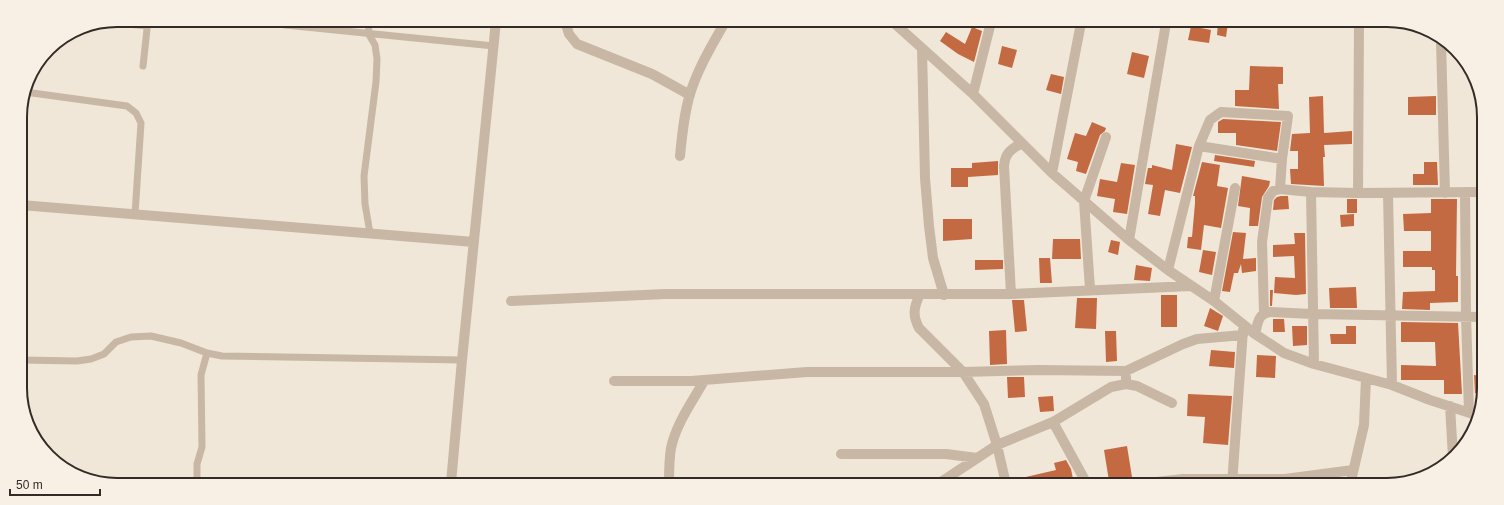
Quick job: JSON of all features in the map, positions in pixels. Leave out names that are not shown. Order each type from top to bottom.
[{"type":"street","points":[[451,478],[496,27]]},
{"type":"street","points":[[567,27],[569,34],[577,44],[652,74],[690,95]]},
{"type":"street","points":[[680,156],[684,121],[690,95],[701,65],[722,27]]},
{"type":"street","points":[[898,27],[973,94],[1052,173],[1129,240],[1168,270],[1214,301],[1255,334],[1284,353],[1314,364],[1392,385],[1473,414]]},
{"type":"street","points":[[973,94],[990,27]]},
{"type":"street","points":[[1052,173],[1080,27]]},
{"type":"street","points":[[1129,240],[1165,27]]},
{"type":"street","points":[[1358,193],[1359,27]]},
{"type":"street","points":[[1441,45],[1445,193]]},
{"type":"street","points":[[922,48],[925,178],[929,226],[933,258],[944,294]]},
{"type":"street","points":[[1168,270],[1199,146],[1210,120],[1221,112],[1288,116],[1282,159],[1280,189]]},
{"type":"street","points":[[1090,289],[1084,201],[1106,137]]},
{"type":"street","points":[[1011,294],[1004,161],[1009,150],[1022,143]]},
{"type":"street","points":[[1199,146],[1282,159]]},
{"type":"street","points":[[1214,301],[1235,188]]},
{"type":"street","points":[[1264,313],[1262,242],[1268,198],[1272,191],[1280,189],[1311,192],[1358,193],[1477,192]]},
{"type":"street","points":[[1311,192],[1314,364]]},
{"type":"street","points":[[1465,192],[1466,316],[1469,412]]},
{"type":"street","points":[[1388,193],[1392,385]]},
{"type":"street","points":[[27,205],[474,242]]},
{"type":"street","points":[[511,301],[665,294],[1011,294],[1090,289],[1191,286]]},
{"type":"street","points":[[920,294],[914,305],[914,313],[919,328],[963,372],[984,404],[997,445],[1005,478]]},
{"type":"street","points":[[1255,334],[1260,316],[1264,313],[1477,316]]},
{"type":"street","points":[[1232,478],[1243,324]]},
{"type":"street","points":[[614,381],[704,381],[807,372],[963,372],[1039,370],[1126,371],[1197,339],[1243,335]]},
{"type":"street","points":[[1126,371],[1126,384]]},
{"type":"street","points":[[1352,478],[1364,425],[1366,378]]},
{"type":"street","points":[[669,478],[669,465],[672,447],[678,430],[704,381]]},
{"type":"street","points":[[947,478],[997,445],[1053,422],[1112,387],[1126,384],[1137,386],[1172,403]]},
{"type":"street","points":[[1450,406],[1453,449]]},
{"type":"street","points":[[1053,422],[1084,478]]},
{"type":"street","points":[[841,454],[946,454],[977,458]]},
{"type":"street","points":[[1293,478],[1354,470]]},
{"type":"lane","points":[[143,66],[147,27]]},
{"type":"lane","points":[[306,27],[494,46]]},
{"type":"lane","points":[[369,27],[368,33],[375,45],[377,59],[376,82],[364,176],[365,204],[370,233]]},
{"type":"lane","points":[[30,93],[127,106],[136,113],[141,123],[135,214]]},
{"type":"lane","points":[[27,360],[77,361],[91,359],[104,354],[116,342],[131,337],[151,336],[181,343],[207,353],[222,356],[462,360]]},
{"type":"lane","points":[[197,478],[197,464],[202,447],[202,375],[207,353]]},
{"type":"building","points":[[972,27],[982,31],[974,62],[958,54],[940,41],[946,32],[965,44]]},
{"type":"building","points":[[1191,27],[1211,30],[1209,43],[1188,40]]},
{"type":"building","points":[[1218,27],[1227,27],[1226,37],[1217,35]]},
{"type":"building","points":[[1002,46],[1017,50],[1012,68],[998,64]]},
{"type":"building","points":[[1132,52],[1149,56],[1144,78],[1127,74]]},
{"type":"building","points":[[1250,66],[1283,67],[1283,84],[1278,84],[1279,109],[1235,106],[1235,90],[1249,90]]},
{"type":"building","points":[[1051,74],[1064,77],[1061,94],[1046,90]]},
{"type":"building","points":[[1323,96],[1324,133],[1352,131],[1352,144],[1324,145],[1324,186],[1291,184],[1290,169],[1298,169],[1298,151],[1290,151],[1292,134],[1310,133],[1309,97]]},
{"type":"building","points":[[1436,96],[1436,115],[1408,115],[1408,97]]},
{"type":"building","points":[[1223,119],[1281,122],[1277,151],[1236,145],[1236,133],[1218,133],[1218,122]]},
{"type":"building","points":[[1092,122],[1106,128],[1100,135],[1086,174],[1076,171],[1078,162],[1067,159],[1075,133],[1086,136]]},
{"type":"building","points":[[1176,144],[1192,147],[1180,193],[1165,190],[1160,216],[1148,214],[1153,185],[1145,184],[1148,168],[1152,168],[1152,165],[1172,170]]},
{"type":"building","points":[[1215,155],[1255,161],[1254,167],[1214,161]]},
{"type":"building","points":[[998,161],[998,175],[968,177],[968,187],[951,187],[951,168],[972,168],[972,163]]},
{"type":"building","points":[[1202,162],[1220,165],[1217,186],[1228,188],[1221,228],[1204,225],[1201,250],[1187,248],[1188,237],[1192,237],[1195,203],[1195,196],[1193,196]]},
{"type":"building","points":[[1424,162],[1437,162],[1438,185],[1413,185],[1413,174],[1424,174]]},
{"type":"building","points":[[1121,163],[1135,165],[1127,214],[1113,212],[1115,199],[1097,196],[1100,179],[1117,182]]},
{"type":"building","points":[[1242,176],[1270,181],[1269,186],[1262,197],[1258,226],[1249,226],[1250,208],[1238,206]]},
{"type":"building","points":[[1281,196],[1288,196],[1289,209],[1273,210],[1274,200]]},
{"type":"building","points":[[1347,199],[1357,199],[1357,213],[1347,213]]},
{"type":"building","points":[[1431,199],[1457,199],[1456,276],[1458,276],[1458,302],[1430,303],[1430,310],[1402,309],[1403,292],[1435,291],[1435,270],[1432,270],[1432,267],[1403,267],[1403,251],[1431,251],[1431,231],[1404,231],[1403,214],[1431,213]]},
{"type":"building","points":[[1354,214],[1354,226],[1341,227],[1340,215]]},
{"type":"building","points":[[943,219],[972,219],[972,239],[943,241]]},
{"type":"building","points":[[1233,232],[1246,233],[1243,259],[1256,258],[1256,271],[1242,273],[1241,264],[1238,273],[1234,273],[1230,292],[1222,291]]},
{"type":"building","points":[[1294,233],[1305,233],[1306,294],[1296,295],[1274,293],[1275,277],[1295,278],[1294,256],[1273,257],[1273,245],[1295,244]]},
{"type":"building","points":[[1053,239],[1080,239],[1081,259],[1052,259]]},
{"type":"building","points":[[1111,240],[1120,242],[1118,255],[1108,252]]},
{"type":"building","points":[[1203,250],[1216,252],[1212,275],[1199,272]]},
{"type":"building","points":[[1039,258],[1050,258],[1052,283],[1040,283]]},
{"type":"building","points":[[975,260],[1003,260],[1003,269],[975,270]]},
{"type":"building","points":[[1136,265],[1152,268],[1150,281],[1134,280]]},
{"type":"building","points":[[1356,287],[1357,308],[1330,308],[1329,288]]},
{"type":"building","points":[[1270,290],[1273,290],[1272,306],[1270,306]]},
{"type":"building","points":[[1161,295],[1177,295],[1177,327],[1161,327]]},
{"type":"building","points":[[1077,298],[1097,298],[1096,329],[1075,328]]},
{"type":"building","points":[[1012,300],[1024,300],[1027,331],[1015,332]]},
{"type":"building","points":[[1210,308],[1223,316],[1218,331],[1204,326]]},
{"type":"building","points":[[1273,319],[1284,319],[1285,332],[1273,332]]},
{"type":"building","points":[[1401,322],[1458,323],[1462,394],[1444,394],[1444,380],[1401,380],[1401,365],[1436,366],[1435,342],[1401,342]]},
{"type":"building","points":[[1292,326],[1307,326],[1307,345],[1293,346]]},
{"type":"building","points":[[1346,326],[1356,326],[1356,344],[1331,344],[1330,334],[1346,334]]},
{"type":"building","points":[[1006,330],[1007,364],[990,365],[989,331]]},
{"type":"building","points":[[1105,331],[1116,331],[1117,361],[1106,362]]},
{"type":"building","points":[[1211,350],[1235,352],[1234,368],[1209,366]]},
{"type":"building","points":[[1257,355],[1276,356],[1275,378],[1256,377]]},
{"type":"building","points":[[1474,375],[1477,375],[1477,393],[1475,393]]},
{"type":"building","points":[[1007,377],[1024,377],[1025,397],[1008,398]]},
{"type":"building","points":[[1188,394],[1232,396],[1228,445],[1203,443],[1205,417],[1187,416]]},
{"type":"building","points":[[1053,396],[1054,411],[1040,412],[1038,397]]},
{"type":"building","points":[[1127,446],[1132,477],[1109,478],[1104,450]]},
{"type":"building","points":[[1066,460],[1071,469],[1073,478],[1022,478],[1056,470],[1054,463]]}]
